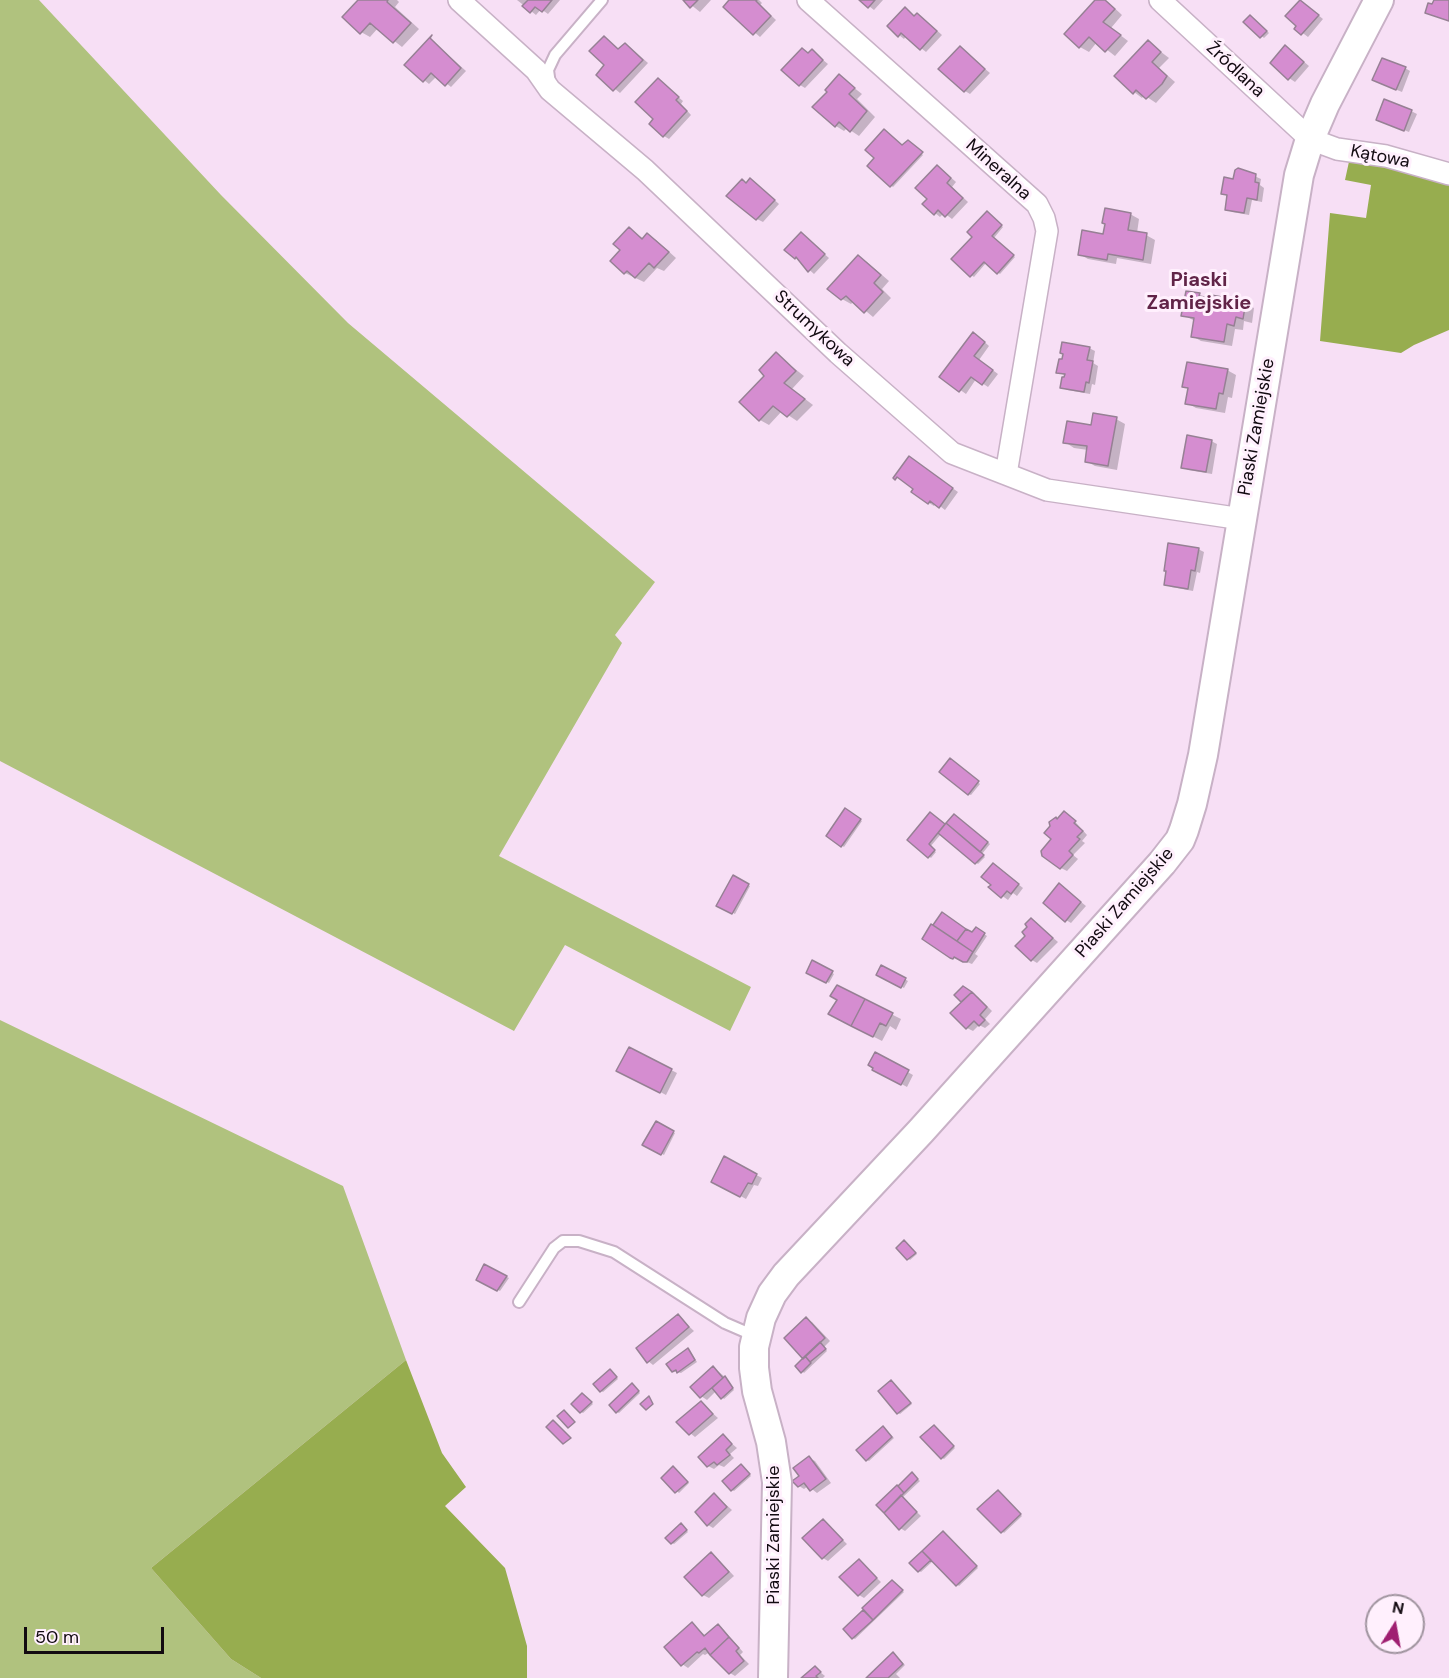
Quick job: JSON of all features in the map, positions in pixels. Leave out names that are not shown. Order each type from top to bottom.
[{"type":"street","name":"Strumykowa","points":[[459,0],[536,70],[550,90],[645,170],[838,353],[952,453],[1047,490],[1242,519]]},
{"type":"street","name":"Mineralna","points":[[808,0],[1037,204],[1044,218],[1047,231],[1006,474]]},
{"type":"street","name":"Źródlana","points":[[1160,0],[1310,139]]},
{"type":"street","name":"Piaski Zamiejskie","points":[[772,1678],[777,1482],[771,1442],[755,1381],[753,1357],[761,1318],[772,1294],[786,1275],[921,1131],[1162,863],[1180,840],[1189,817],[1197,785],[1299,176],[1310,139],[1325,104],[1379,0]]},
{"type":"street","name":"Kątowa","points":[[1310,139],[1337,148],[1386,156],[1449,174]]},
{"type":"lane","points":[[550,90],[548,70],[555,55],[602,0]]},
{"type":"lane","points":[[519,1302],[554,1248],[563,1241],[579,1240],[614,1252],[725,1323],[756,1336]]},
{"type":"green space","points":[[0,0],[39,0],[221,195],[348,323],[655,582],[615,635],[622,643],[499,856],[751,987],[730,1031],[565,945],[514,1031],[0,761]]},
{"type":"green space","points":[[1350,157],[1449,180],[1449,330],[1401,353],[1320,341],[1330,213],[1366,218],[1371,185],[1345,180]]},
{"type":"green space","points":[[0,1020],[343,1186],[406,1360],[151,1568],[231,1659],[261,1678],[0,1678]]},
{"type":"green space","points":[[406,1360],[442,1453],[466,1487],[445,1506],[505,1568],[527,1646],[527,1678],[261,1678],[231,1659],[151,1568]]},
{"type":"building","points":[[358,0],[388,0],[387,2],[411,23],[393,43],[370,23],[360,34],[342,17]]},
{"type":"building","points":[[528,0],[552,0],[542,12],[535,7],[530,13],[522,6]]},
{"type":"building","points":[[683,0],[698,0],[690,8]]},
{"type":"building","points":[[729,0],[757,0],[771,16],[753,35],[723,7]]},
{"type":"building","points":[[859,0],[875,0],[868,8]]},
{"type":"building","points":[[1095,0],[1105,0],[1115,9],[1103,22],[1121,35],[1105,52],[1089,37],[1079,48],[1064,34]]},
{"type":"building","points":[[1300,0],[1319,15],[1301,35],[1294,29],[1296,26],[1285,16]]},
{"type":"building","points":[[1434,0],[1449,0],[1449,21],[1425,13],[1428,3],[1432,4]]},
{"type":"building","points":[[905,7],[914,16],[917,13],[937,31],[920,50],[901,33],[898,37],[887,26]]},
{"type":"building","points":[[1250,15],[1267,31],[1260,38],[1243,22]]},
{"type":"building","points":[[432,35],[430,38],[461,68],[445,86],[431,73],[423,82],[404,65]]},
{"type":"building","points":[[604,36],[618,49],[625,43],[643,60],[613,91],[596,75],[604,65],[589,51]]},
{"type":"building","points":[[1148,40],[1161,52],[1152,62],[1167,76],[1146,99],[1136,90],[1133,94],[1114,76]]},
{"type":"building","points":[[1285,45],[1304,62],[1288,80],[1270,63]]},
{"type":"building","points":[[960,46],[985,69],[964,92],[938,69]]},
{"type":"building","points":[[802,48],[808,53],[812,49],[823,60],[799,86],[781,70]]},
{"type":"building","points":[[1382,58],[1406,67],[1396,90],[1372,80]]},
{"type":"building","points":[[839,74],[855,88],[849,94],[867,111],[850,132],[839,122],[835,127],[812,107],[827,92],[825,90]]},
{"type":"building","points":[[658,78],[679,97],[676,100],[687,111],[663,137],[649,124],[653,119],[635,102]]},
{"type":"building","points":[[1384,99],[1412,110],[1404,131],[1376,120]]},
{"type":"building","points":[[884,129],[902,145],[908,140],[923,152],[890,187],[867,166],[874,158],[865,150]]},
{"type":"building","points":[[937,165],[951,178],[947,183],[963,198],[945,217],[938,210],[934,215],[922,204],[927,199],[915,188]]},
{"type":"building","points":[[1238,168],[1256,174],[1255,182],[1259,183],[1257,200],[1247,198],[1244,213],[1225,210],[1227,195],[1221,194],[1224,177],[1233,179],[1235,170]]},
{"type":"building","points":[[750,178],[775,200],[756,220],[726,196],[742,179],[746,183]]},
{"type":"building","points":[[1105,208],[1131,213],[1128,230],[1147,233],[1143,260],[1108,254],[1107,260],[1078,255],[1082,230],[1103,234],[1105,224],[1102,223]]},
{"type":"building","points":[[987,211],[1002,225],[992,236],[1014,255],[997,274],[984,262],[970,277],[951,259],[972,237],[967,232]]},
{"type":"building","points":[[629,227],[642,239],[647,233],[669,252],[654,268],[649,263],[635,278],[627,271],[624,274],[610,261],[620,250],[613,244]]},
{"type":"building","points":[[801,232],[825,254],[808,272],[796,257],[795,259],[784,250]]},
{"type":"building","points":[[858,255],[881,275],[874,283],[883,292],[864,313],[846,296],[841,300],[827,289]]},
{"type":"building","points":[[1186,291],[1200,293],[1199,296],[1210,298],[1211,295],[1246,301],[1243,319],[1236,317],[1234,326],[1227,324],[1224,342],[1191,337],[1194,318],[1181,316]]},
{"type":"building","points":[[973,332],[985,342],[974,356],[993,370],[982,385],[971,377],[959,392],[939,377]]},
{"type":"building","points":[[1062,342],[1090,347],[1087,360],[1093,361],[1089,383],[1086,382],[1084,392],[1060,388],[1062,377],[1065,374],[1056,373],[1059,359],[1062,359],[1063,354],[1060,353]]},
{"type":"building","points":[[776,352],[796,371],[784,383],[805,399],[787,417],[773,406],[759,421],[739,402],[764,376],[759,370]]},
{"type":"building","points":[[1187,362],[1228,369],[1223,394],[1219,393],[1216,409],[1185,404],[1188,388],[1182,387]]},
{"type":"building","points":[[1093,413],[1117,417],[1108,466],[1085,462],[1087,446],[1063,443],[1067,421],[1091,425]]},
{"type":"building","points":[[1187,435],[1212,440],[1206,472],[1181,468]]},
{"type":"building","points":[[909,456],[953,488],[939,508],[930,501],[928,504],[911,492],[913,489],[897,477],[895,480],[893,478]]},
{"type":"building","points":[[1168,543],[1199,548],[1195,571],[1191,570],[1188,589],[1164,585]]},
{"type":"building","points":[[950,758],[979,781],[968,795],[939,772]]},
{"type":"building","points":[[845,808],[861,819],[841,847],[826,836]]},
{"type":"building","points":[[1064,811],[1076,821],[1074,823],[1083,831],[1077,837],[1080,839],[1069,851],[1073,855],[1060,869],[1042,856],[1041,851],[1051,839],[1044,833],[1050,826],[1049,822],[1056,817],[1057,819]]},
{"type":"building","points":[[930,812],[945,824],[929,844],[935,850],[928,858],[907,840]]},
{"type":"building","points":[[954,814],[988,842],[980,852],[946,823]]},
{"type":"building","points":[[946,823],[984,855],[975,864],[938,833]]},
{"type":"building","points":[[993,863],[1019,884],[1011,894],[1007,891],[1001,898],[988,887],[991,885],[981,877]]},
{"type":"building","points":[[733,875],[749,884],[732,914],[716,906]]},
{"type":"building","points":[[1059,883],[1081,902],[1065,922],[1043,903]]},
{"type":"building","points":[[942,912],[966,929],[957,941],[933,925]]},
{"type":"building","points":[[1031,918],[1053,938],[1031,961],[1015,946],[1025,936],[1022,932],[1027,927],[1025,924]]},
{"type":"building","points":[[931,924],[973,952],[967,962],[954,957],[950,958],[922,939]]},
{"type":"building","points":[[976,927],[985,933],[973,952],[957,941],[966,929],[972,932]]},
{"type":"building","points":[[812,960],[833,971],[826,983],[806,973]]},
{"type":"building","points":[[881,965],[906,978],[901,988],[876,975]]},
{"type":"building","points":[[837,985],[865,999],[851,1026],[828,1014],[837,1000],[830,996]]},
{"type":"building","points":[[963,986],[972,992],[961,1002],[954,995]]},
{"type":"building","points":[[972,992],[987,1007],[980,1015],[985,1020],[979,1026],[974,1021],[966,1029],[950,1013]]},
{"type":"building","points":[[865,999],[893,1013],[886,1026],[880,1023],[873,1037],[851,1026]]},
{"type":"building","points":[[629,1047],[672,1069],[660,1093],[616,1071]]},
{"type":"building","points":[[875,1052],[909,1070],[901,1085],[872,1070],[873,1068],[868,1065]]},
{"type":"building","points":[[656,1121],[674,1131],[661,1155],[642,1145]]},
{"type":"building","points":[[724,1156],[757,1174],[752,1184],[748,1183],[740,1197],[711,1182]]},
{"type":"building","points":[[904,1240],[916,1253],[907,1260],[896,1248]]},
{"type":"building","points":[[484,1264],[507,1276],[497,1291],[476,1280]]},
{"type":"building","points":[[678,1314],[689,1327],[647,1363],[636,1348]]},
{"type":"building","points":[[806,1317],[825,1338],[803,1359],[784,1338]]},
{"type":"building","points":[[820,1342],[826,1349],[810,1362],[805,1356]]},
{"type":"building","points":[[688,1348],[695,1360],[677,1373],[676,1370],[672,1372],[666,1364]]},
{"type":"building","points":[[805,1356],[811,1363],[801,1373],[795,1366]]},
{"type":"building","points":[[713,1366],[723,1378],[700,1398],[690,1387]]},
{"type":"building","points":[[610,1369],[617,1377],[600,1392],[593,1384]]},
{"type":"building","points":[[725,1376],[733,1388],[721,1399],[712,1388]]},
{"type":"building","points":[[891,1380],[911,1403],[897,1414],[878,1391]]},
{"type":"building","points":[[632,1383],[639,1391],[616,1413],[609,1405]]},
{"type":"building","points":[[582,1393],[592,1402],[580,1413],[571,1404]]},
{"type":"building","points":[[649,1396],[653,1404],[646,1410],[640,1404]]},
{"type":"building","points":[[701,1401],[713,1414],[689,1435],[676,1422]]},
{"type":"building","points":[[564,1410],[575,1422],[568,1428],[557,1416]]},
{"type":"building","points":[[553,1420],[571,1438],[563,1444],[546,1427]]},
{"type":"building","points":[[934,1425],[954,1446],[941,1459],[920,1437]]},
{"type":"building","points":[[883,1426],[892,1437],[866,1461],[856,1450]]},
{"type":"building","points":[[723,1434],[732,1444],[726,1450],[730,1455],[717,1465],[714,1462],[707,1467],[698,1457]]},
{"type":"building","points":[[809,1456],[826,1479],[810,1491],[804,1483],[798,1487],[792,1481],[799,1476],[793,1468]]},
{"type":"building","points":[[741,1464],[750,1474],[731,1491],[722,1481]]},
{"type":"building","points":[[673,1466],[688,1482],[675,1493],[661,1478]]},
{"type":"building","points":[[912,1472],[918,1479],[904,1493],[898,1486]]},
{"type":"building","points":[[897,1485],[904,1493],[884,1513],[876,1505]]},
{"type":"building","points":[[998,1490],[1021,1514],[1001,1533],[977,1509]]},
{"type":"building","points":[[714,1493],[727,1507],[707,1526],[695,1512]]},
{"type":"building","points":[[901,1495],[917,1512],[899,1530],[884,1513]]},
{"type":"building","points":[[823,1519],[843,1540],[822,1559],[802,1538]]},
{"type":"building","points":[[681,1523],[687,1530],[671,1544],[665,1538]]},
{"type":"building","points":[[943,1531],[977,1566],[956,1586],[922,1551]]},
{"type":"building","points":[[922,1551],[931,1560],[918,1572],[909,1563]]},
{"type":"building","points":[[711,1552],[729,1572],[702,1596],[684,1577]]},
{"type":"building","points":[[859,1559],[877,1578],[858,1596],[839,1577]]},
{"type":"building","points":[[892,1580],[903,1590],[873,1620],[862,1608]]},
{"type":"building","points":[[863,1610],[873,1620],[852,1639],[843,1629]]},
{"type":"building","points":[[692,1622],[704,1636],[718,1624],[729,1637],[710,1655],[705,1648],[681,1666],[664,1647]]},
{"type":"building","points":[[729,1637],[739,1648],[736,1651],[744,1661],[729,1674],[710,1655]]},
{"type":"building","points":[[893,1652],[903,1664],[888,1678],[866,1678]]},
{"type":"building","points":[[815,1666],[821,1672],[816,1676],[818,1678],[801,1678]]},
{"type":"district","name":"Piaski Zamiejskie","points":[[1199,292]]}]
